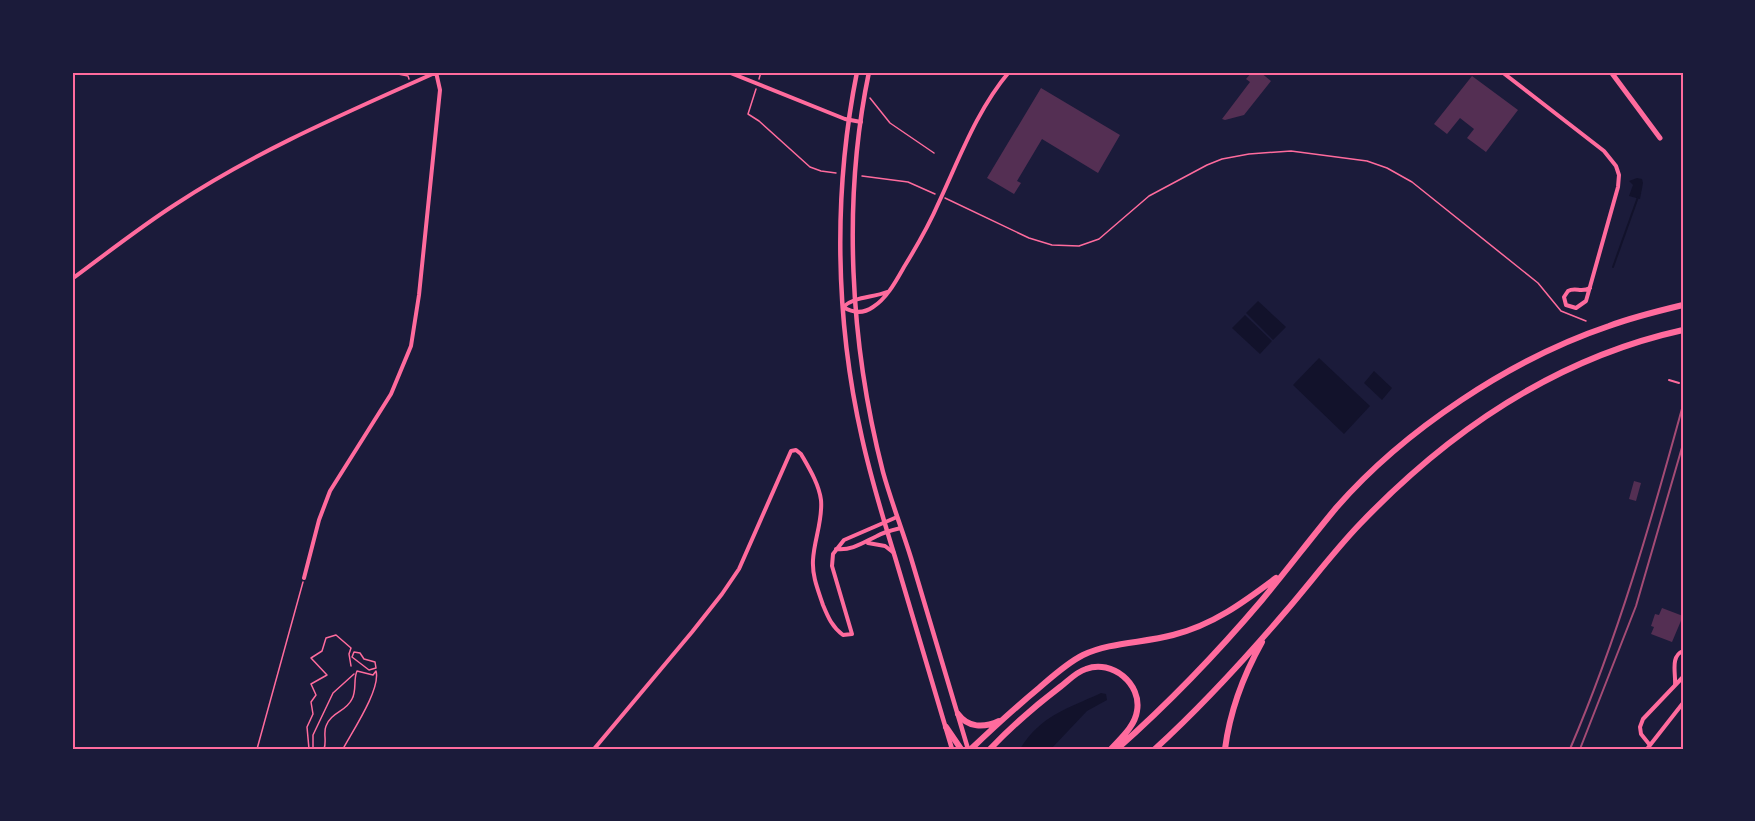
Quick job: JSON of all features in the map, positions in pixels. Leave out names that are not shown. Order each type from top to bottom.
[{"type":"highway","points":[[1117,749],[1188,683],[1286,571],[1337,507],[1380,464],[1440,416],[1494,380],[1562,344],[1607,326],[1683,305]]},
{"type":"highway","points":[[1155,749],[1221,685],[1359,525],[1455,438],[1506,402],[1538,384],[1599,356],[1643,340],[1683,330]]},
{"type":"highway","points":[[970,749],[1056,673],[1084,655],[1170,636],[1199,627],[1242,603],[1286,571]]},
{"type":"highway","points":[[1225,749],[1227,732],[1247,669],[1268,632]]},
{"type":"highway","points":[[993,747],[1018,721],[1075,675],[1098,666],[1116,671],[1125,677],[1135,691],[1138,704],[1136,718],[1111,749]]},
{"type":"highway","points":[[957,714],[964,721],[976,726],[990,725],[1002,719]]},
{"type":"highway","points":[[946,727],[961,749]]},
{"type":"main road","points":[[856,72],[842,191],[840,255],[843,307],[855,406],[870,472],[952,749]]},
{"type":"main road","points":[[869,72],[861,122],[854,214],[856,312],[871,415],[883,472],[957,714],[970,749]]},
{"type":"main road","points":[[1611,72],[1660,138]]},
{"type":"street","points":[[72,279],[176,204],[261,154],[315,126],[437,72],[440,90],[419,295],[411,346],[391,394],[330,491],[319,520],[304,578]]},
{"type":"street","points":[[728,72],[849,120],[861,122]]},
{"type":"street","points":[[843,307],[856,312],[873,308],[887,292],[926,230],[985,105],[1009,72]]},
{"type":"street","points":[[1502,72],[1604,151],[1616,166],[1619,175],[1618,187],[1590,288],[1586,301],[1574,308],[1566,304],[1564,297],[1570,290],[1583,291],[1590,288]]},
{"type":"street","points":[[843,307],[855,299],[875,297],[887,292]]},
{"type":"street","points":[[1669,380],[1678,383]]},
{"type":"street","points":[[594,749],[692,632],[739,569],[789,453],[793,450],[801,454],[820,493],[821,514],[813,561],[816,584],[828,619],[837,631],[847,636],[852,634],[832,566],[832,557],[844,540],[897,518]]},
{"type":"street","points":[[836,549],[847,549],[867,543],[876,536],[901,528]]},
{"type":"street","points":[[867,543],[885,546],[894,553]]},
{"type":"street","points":[[1673,689],[1676,658],[1678,653],[1683,651]]},
{"type":"street","points":[[1650,744],[1642,736],[1640,724],[1683,677]]},
{"type":"street","points":[[1647,749],[1683,703]]},
{"type":"path","points":[[388,72],[408,76]]},
{"type":"path","points":[[870,98],[890,123],[934,153]]},
{"type":"path","points":[[752,100],[748,114],[759,120],[810,167],[821,171]]},
{"type":"path","points":[[869,177],[912,183],[1029,238],[1052,245],[1078,246],[1105,235],[1149,196],[1222,159],[1277,151],[1352,158],[1378,164],[1412,182],[1531,277],[1561,311],[1586,321]]},
{"type":"path","points":[[257,749],[304,578]]},
{"type":"path","points":[[309,749],[307,727],[313,714],[311,702],[316,695],[311,684],[327,675],[311,658],[322,651],[326,638],[336,635],[351,648],[349,654],[351,666]]},
{"type":"path","points":[[358,652],[364,659],[377,664],[373,670],[369,670],[352,657],[352,654],[358,652]]},
{"type":"path","points":[[342,749],[364,711],[378,678],[376,671],[373,675],[357,671]]},
{"type":"path","points":[[313,749],[313,735],[333,693],[357,671]]},
{"type":"path","points":[[324,749],[327,742],[325,730],[327,723],[333,715],[346,708],[353,699],[357,671]]},
{"type":"shaded area","points":[[1642,179],[1643,183],[1640,199],[1629,196],[1633,185],[1629,181]]},
{"type":"shaded area","points":[[1258,301],[1286,327],[1273,340],[1246,313]]},
{"type":"shaded area","points":[[1245,315],[1272,341],[1260,354],[1232,328]]},
{"type":"shaded area","points":[[1319,358],[1370,406],[1344,434],[1293,385]]},
{"type":"shaded area","points":[[1374,371],[1392,388],[1382,400],[1364,383]]},
{"type":"shaded area","points":[[1101,693],[1106,694],[1107,700],[1087,711],[1051,749],[1020,749],[1037,728],[1056,714]]},
{"type":"building","points":[[1252,72],[1260,72],[1271,81],[1244,115],[1222,119],[1250,82],[1246,79]]},
{"type":"building","points":[[1472,76],[1518,110],[1486,152],[1467,138],[1474,129],[1460,118],[1447,134],[1434,124]]},
{"type":"building","points":[[1041,88],[1120,135],[1098,173],[1042,139],[1017,181],[1021,183],[1014,194],[987,178]]},
{"type":"building","points":[[1634,481],[1641,483],[1636,501],[1629,499]]},
{"type":"building","points":[[1662,608],[1683,616],[1672,642],[1651,634],[1655,614],[1659,615]]},
{"type":"waterway","points":[[1613,267],[1638,197]]},
{"type":"railway","points":[[1570,749],[1618,622],[1646,536],[1683,405]]},
{"type":"railway","points":[[1580,749],[1636,606],[1683,444]]}]
